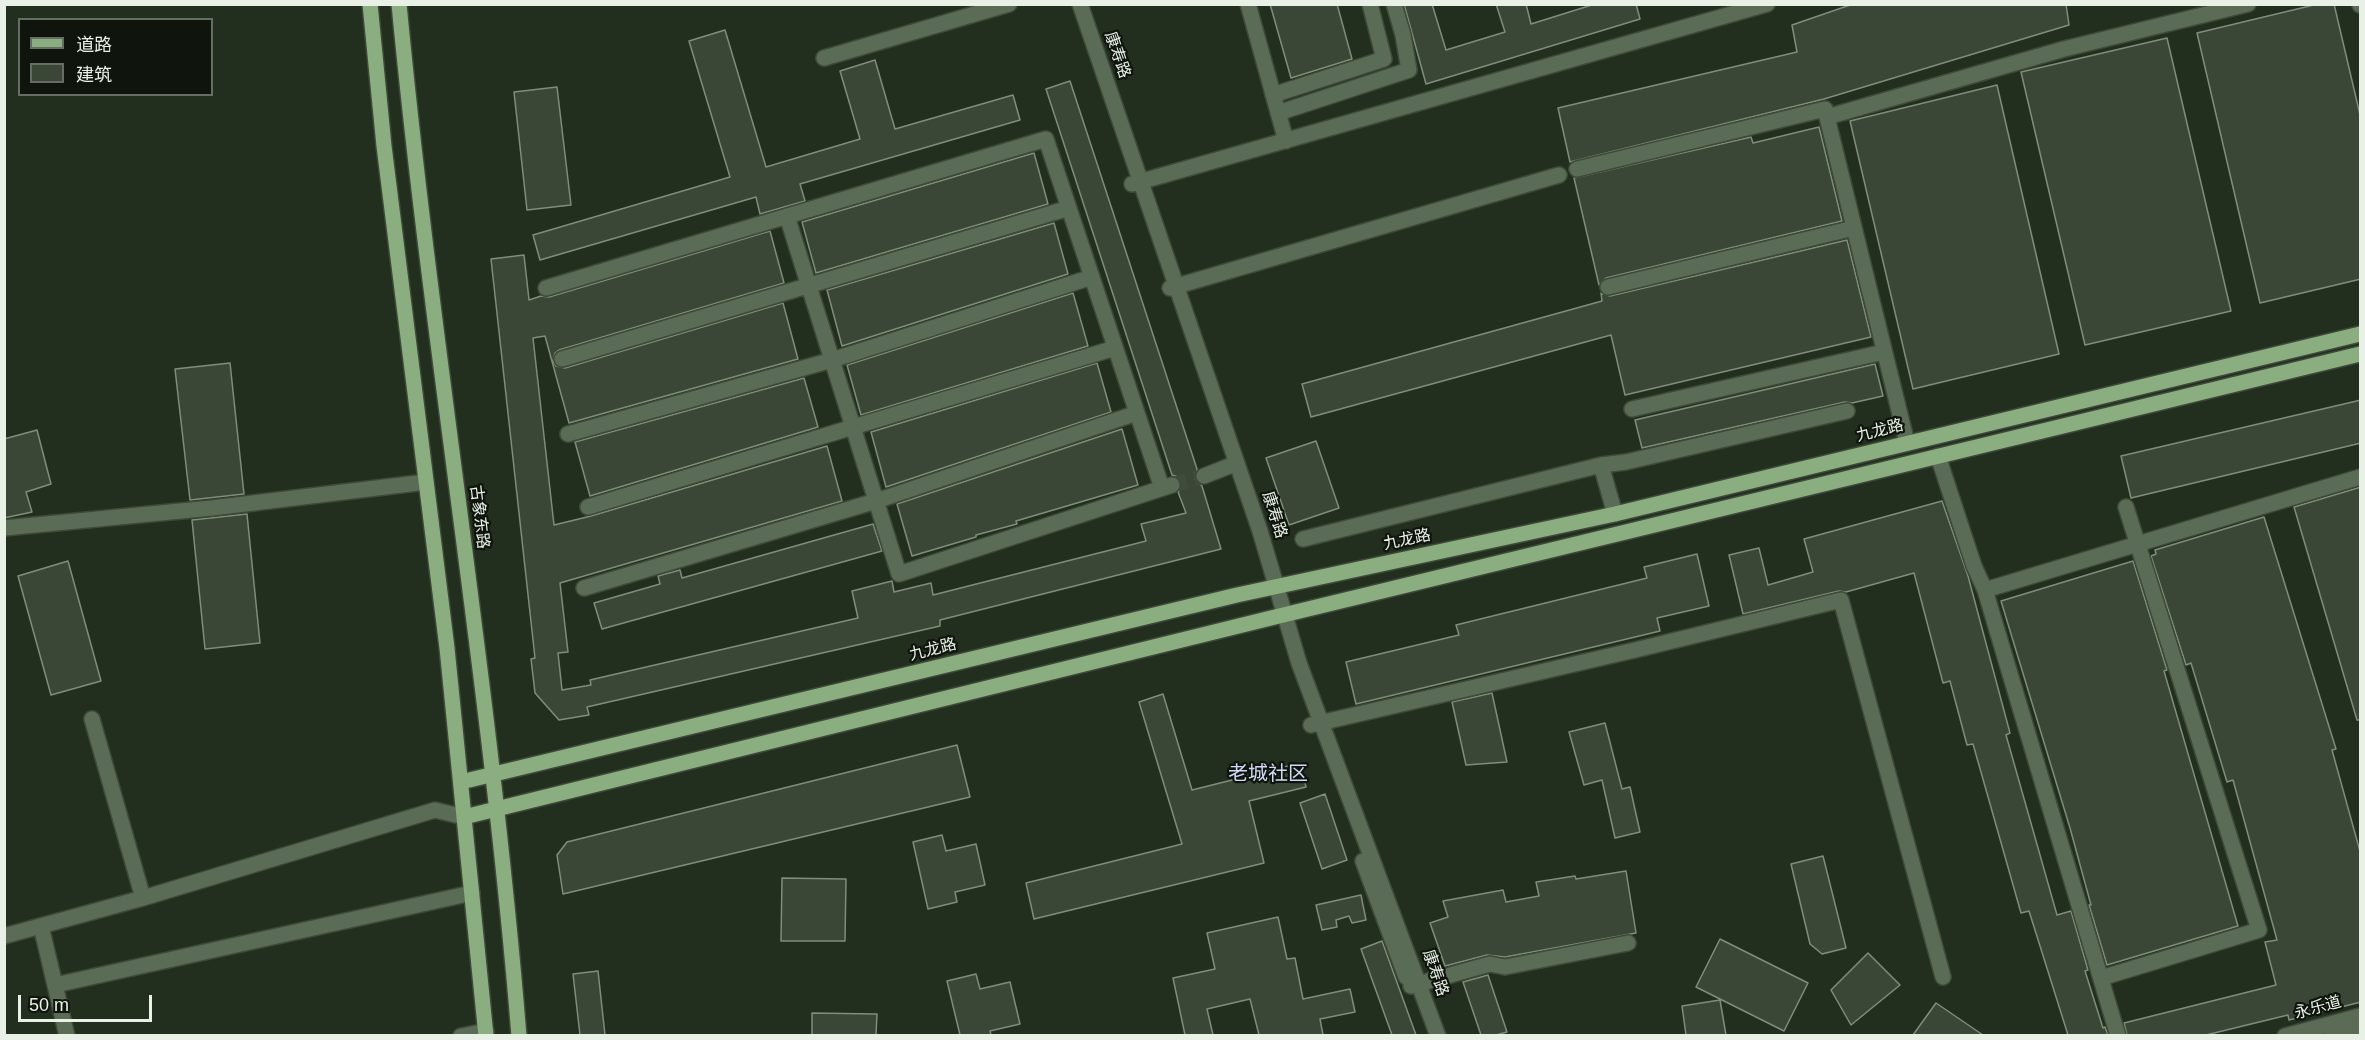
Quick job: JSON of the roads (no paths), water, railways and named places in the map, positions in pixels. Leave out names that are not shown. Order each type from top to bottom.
[{"type":"main road","points":[[370,4],[384,146],[461,782],[486,1033]]},
{"type":"main road","name":"古象东路","points":[[399,4],[412,141],[477,640],[519,1035]]},
{"type":"main road","name":"九龙路","points":[[461,782],[1271,587],[1615,514],[2361,334]]},
{"type":"main road","points":[[464,817],[2361,354]]},
{"type":"street","points":[[824,58],[1009,4]]},
{"type":"street","name":"康寿路","points":[[1069,4],[1136,182]]},
{"type":"street","name":"康寿路","points":[[1080,4],[1136,182],[1271,587],[1280,616],[1289,666],[1316,724],[1414,985],[1438,1035]]},
{"type":"street","points":[[1248,4],[1286,141]]},
{"type":"street","points":[[1273,95],[1384,59],[1370,4]]},
{"type":"street","points":[[1278,113],[1409,70],[1403,35],[1394,4]]},
{"type":"street","points":[[1136,182],[1767,4]]},
{"type":"street","points":[[1827,117],[2064,49],[2248,4]]},
{"type":"street","points":[[1577,168],[1825,109],[1906,443]]},
{"type":"street","points":[[546,288],[787,216],[1046,139],[1137,413],[1167,487],[899,574],[787,216]]},
{"type":"street","points":[[1172,287],[1559,175]]},
{"type":"street","points":[[562,359],[1069,208]]},
{"type":"street","points":[[1608,288],[1854,228]]},
{"type":"street","points":[[568,434],[832,360],[1092,277]]},
{"type":"street","points":[[588,507],[1115,348]]},
{"type":"street","points":[[1632,409],[1884,352]]},
{"type":"street","points":[[1303,538],[1601,465],[1626,462],[1847,411]]},
{"type":"street","points":[[584,588],[876,501],[1137,413]]},
{"type":"street","points":[[1938,456],[1974,566],[1985,590],[2118,1035]]},
{"type":"street","points":[[1204,476],[1232,465]]},
{"type":"street","points":[[1601,465],[1615,514]]},
{"type":"street","points":[[1985,590],[2361,477]]},
{"type":"street","points":[[4,528],[426,482]]},
{"type":"street","points":[[2101,978],[2259,930],[2126,507]]},
{"type":"street","points":[[1316,724],[1841,600],[1943,977]]},
{"type":"street","points":[[92,719],[143,898]]},
{"type":"street","points":[[4,936],[143,898],[435,810],[464,817]]},
{"type":"street","points":[[55,985],[472,892]]},
{"type":"street","points":[[41,926],[67,1035]]},
{"type":"street","points":[[1414,985],[1490,964],[1505,968],[1628,944]]},
{"type":"street","name":"康寿路","points":[[1414,985],[1427,1035]]},
{"type":"street","name":"永乐道","points":[[2285,1035],[2361,1016]]},
{"type":"street","name":"永乐道","points":[[2331,1035],[2361,1028]]},
{"type":"street","points":[[461,1035],[486,1033]]},
{"type":"tunnel","points":[[1172,485],[1204,476]]},
{"type":"district","name":"老城社区","points":[[1268,774]]}]
